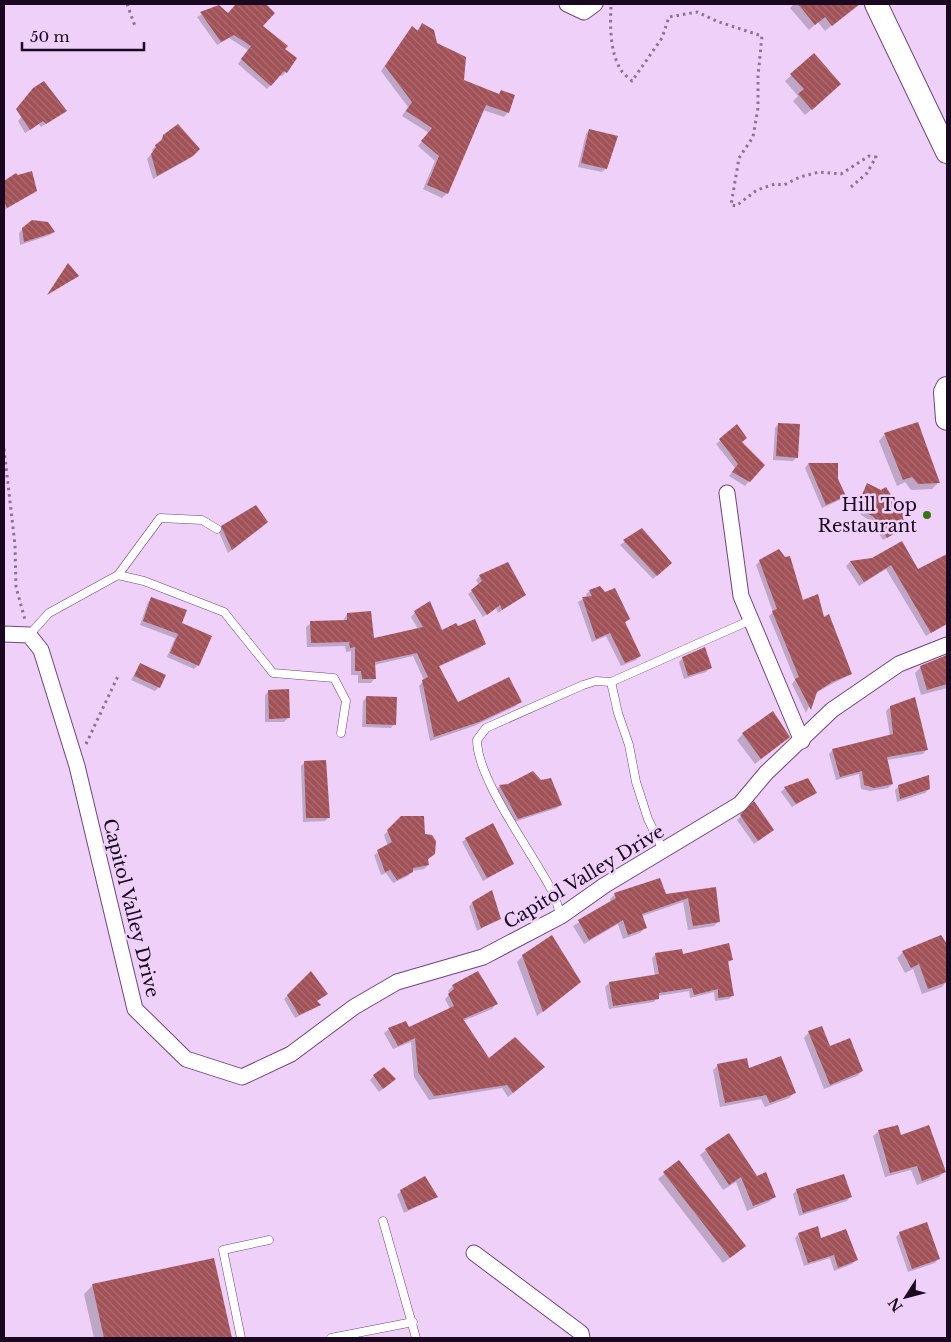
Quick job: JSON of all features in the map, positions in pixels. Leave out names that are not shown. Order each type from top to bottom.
[{"type":"street","points":[[567,4],[584,12],[595,4]]},
{"type":"street","points":[[876,4],[947,152]]},
{"type":"street","points":[[947,388],[945,392],[947,419]]},
{"type":"street","points":[[726,492],[741,596],[802,740]]},
{"type":"street","points":[[4,634],[29,635]]},
{"type":"street","name":"Capitol Valley Drive","points":[[29,635],[41,650],[77,766],[135,1009],[186,1059],[242,1077],[291,1054],[354,1006],[397,982],[483,957],[561,916],[605,885],[740,804],[766,773],[832,710],[899,664],[947,644]]},
{"type":"street","points":[[474,1253],[581,1333],[582,1338]]},
{"type":"lane","points":[[29,635],[49,613],[118,574],[160,518],[202,520],[217,529]]},
{"type":"lane","points":[[118,574],[144,581],[224,612],[272,673],[334,678],[346,701],[341,733]]},
{"type":"lane","points":[[561,916],[553,892],[501,804],[480,760],[477,740],[486,728],[555,697],[589,683],[611,682],[751,620]]},
{"type":"lane","points":[[611,682],[618,713],[629,746],[636,782],[648,819],[663,850]]},
{"type":"lane","points":[[384,1222],[416,1338]]},
{"type":"lane","points":[[241,1338],[223,1250],[270,1240]]},
{"type":"lane","points":[[331,1338],[412,1322]]},
{"type":"path","points":[[126,4],[135,26]]},
{"type":"path","points":[[611,4],[610,26],[614,48],[621,70],[632,81],[662,38],[670,17],[697,12],[719,22],[762,36],[758,76],[758,108],[753,137],[739,158],[731,205],[736,206],[757,190],[775,184],[784,185],[800,177],[819,172],[841,174],[868,156],[876,157],[867,173],[851,187]]},
{"type":"path","points":[[4,449],[15,545],[16,587],[29,635]]},
{"type":"path","points":[[77,766],[118,676]]},
{"type":"building","points":[[236,4],[266,4],[275,13],[263,26],[288,46],[285,49],[297,58],[287,73],[284,71],[271,86],[241,59],[251,46],[234,35],[221,42],[200,12],[219,5],[228,13]]},
{"type":"building","points":[[798,4],[860,4],[832,26],[825,17],[815,25]]},
{"type":"building","points":[[422,23],[434,30],[437,43],[466,57],[464,80],[499,94],[501,90],[515,95],[509,113],[486,105],[448,194],[427,185],[439,156],[421,141],[432,128],[406,111],[412,102],[385,66],[412,26],[418,31]]},
{"type":"building","points":[[814,53],[841,84],[812,110],[798,94],[804,89],[790,74]]},
{"type":"building","points":[[44,81],[67,111],[46,124],[43,121],[30,130],[16,109],[33,88]]},
{"type":"building","points":[[178,124],[200,149],[193,156],[157,176],[151,154],[156,147],[155,145],[162,140],[163,135]]},
{"type":"building","points":[[589,129],[618,136],[607,169],[581,163]]},
{"type":"building","points":[[32,171],[37,191],[7,208],[4,201],[4,181],[16,173],[18,175]]},
{"type":"building","points":[[32,220],[48,222],[55,232],[24,242],[22,228]]},
{"type":"building","points":[[68,263],[79,276],[47,295]]},
{"type":"building","points":[[918,422],[940,483],[918,484],[912,477],[903,480],[884,433]]},
{"type":"building","points":[[778,423],[800,424],[798,458],[776,456]]},
{"type":"building","points":[[737,424],[747,438],[742,442],[765,465],[750,482],[732,472],[738,464],[719,439]]},
{"type":"building","points":[[808,463],[838,463],[838,479],[846,496],[826,505]]},
{"type":"building","points":[[867,483],[881,490],[886,487],[905,517],[903,518],[907,526],[887,538],[874,517],[865,512],[859,502]]},
{"type":"building","points":[[256,505],[268,522],[232,550],[221,526]]},
{"type":"building","points":[[642,528],[672,563],[657,576],[623,540]]},
{"type":"building","points":[[902,541],[918,569],[947,554],[947,624],[931,633],[891,565],[864,582],[850,561],[872,558]]},
{"type":"building","points":[[779,549],[785,557],[790,556],[803,600],[818,594],[824,617],[829,614],[852,674],[832,682],[817,692],[811,710],[795,679],[799,677],[772,611],[777,609],[759,560]]},
{"type":"building","points":[[508,562],[526,595],[502,610],[500,605],[487,615],[471,590],[482,581],[479,575]]},
{"type":"building","points":[[600,586],[605,592],[615,588],[630,619],[625,622],[641,656],[625,663],[610,633],[596,639],[582,597],[592,596],[589,590]]},
{"type":"building","points":[[151,597],[187,610],[182,623],[212,636],[199,666],[170,653],[178,634],[143,621]]},
{"type":"building","points":[[430,601],[442,630],[456,623],[458,626],[475,619],[486,644],[439,666],[458,702],[509,677],[522,702],[479,722],[434,737],[422,680],[428,677],[417,653],[375,662],[376,679],[362,679],[361,671],[355,671],[355,647],[350,648],[349,642],[311,643],[310,621],[347,620],[347,613],[371,611],[374,638],[423,627],[414,611]]},
{"type":"building","points":[[705,647],[712,668],[688,676],[682,657]]},
{"type":"building","points":[[947,655],[947,684],[927,690],[920,666]]},
{"type":"building","points":[[140,663],[166,675],[160,688],[134,676]]},
{"type":"building","points":[[289,689],[290,718],[269,719],[268,690]]},
{"type":"building","points":[[366,696],[397,697],[396,725],[366,724]]},
{"type":"building","points":[[915,697],[928,750],[887,757],[893,784],[874,788],[864,785],[862,771],[840,777],[832,749],[893,734],[890,706]]},
{"type":"building","points":[[773,711],[790,737],[761,759],[742,733]]},
{"type":"building","points":[[326,760],[330,818],[306,818],[304,761]]},
{"type":"building","points":[[533,771],[541,780],[551,778],[562,805],[518,819],[499,785],[508,784]]},
{"type":"building","points":[[929,775],[930,789],[900,799],[898,785]]},
{"type":"building","points":[[808,778],[817,793],[796,804],[784,787]]},
{"type":"building","points":[[754,801],[774,830],[758,841],[740,815]]},
{"type":"building","points":[[401,816],[424,816],[425,834],[432,835],[436,841],[435,854],[428,859],[429,865],[413,868],[413,872],[397,880],[390,870],[385,872],[377,850],[392,842],[387,830]]},
{"type":"building","points":[[493,823],[514,864],[487,878],[465,838]]},
{"type":"building","points":[[660,878],[666,894],[716,887],[720,922],[693,926],[688,898],[642,914],[647,928],[628,935],[623,920],[589,940],[578,920],[616,898],[614,893]]},
{"type":"building","points":[[492,890],[501,919],[481,928],[472,902]]},
{"type":"building","points":[[552,935],[581,982],[543,1012],[522,955]]},
{"type":"building","points":[[941,935],[947,944],[947,982],[928,989],[919,964],[911,968],[902,951]]},
{"type":"building","points":[[729,943],[733,960],[728,961],[734,996],[718,998],[718,989],[694,995],[692,988],[659,993],[659,999],[613,1006],[609,982],[659,974],[655,953],[682,949],[683,954]]},
{"type":"building","points":[[311,971],[328,994],[317,1001],[321,1005],[299,1015],[287,995]]},
{"type":"building","points":[[478,971],[498,1004],[463,1019],[489,1058],[515,1037],[545,1067],[513,1093],[507,1085],[434,1096],[418,1072],[415,1038],[398,1046],[388,1028],[406,1021],[409,1027],[454,1006],[448,994],[454,989],[452,985]]},
{"type":"building","points":[[822,1026],[830,1046],[850,1038],[863,1071],[830,1085],[808,1031]]},
{"type":"building","points":[[781,1056],[796,1093],[770,1103],[766,1095],[725,1103],[717,1064],[747,1058],[749,1068]]},
{"type":"building","points":[[384,1067],[396,1079],[383,1089],[373,1075]]},
{"type":"building","points":[[898,1125],[901,1135],[929,1125],[946,1172],[922,1181],[917,1166],[890,1173],[878,1130]]},
{"type":"building","points":[[729,1133],[757,1176],[766,1172],[776,1197],[753,1206],[741,1177],[729,1185],[705,1149]]},
{"type":"building","points":[[679,1160],[746,1246],[730,1258],[663,1172]]},
{"type":"building","points":[[844,1174],[852,1197],[803,1213],[796,1189]]},
{"type":"building","points":[[425,1176],[438,1197],[408,1210],[400,1190]]},
{"type":"building","points":[[927,1222],[940,1259],[912,1269],[899,1232]]},
{"type":"building","points":[[818,1226],[821,1238],[846,1229],[858,1260],[838,1268],[834,1255],[808,1263],[798,1233]]},
{"type":"building","points":[[214,1258],[232,1338],[104,1338],[92,1284]]},
{"type":"place","name":"Hill Top Restaurant","points":[[927,515]]}]
